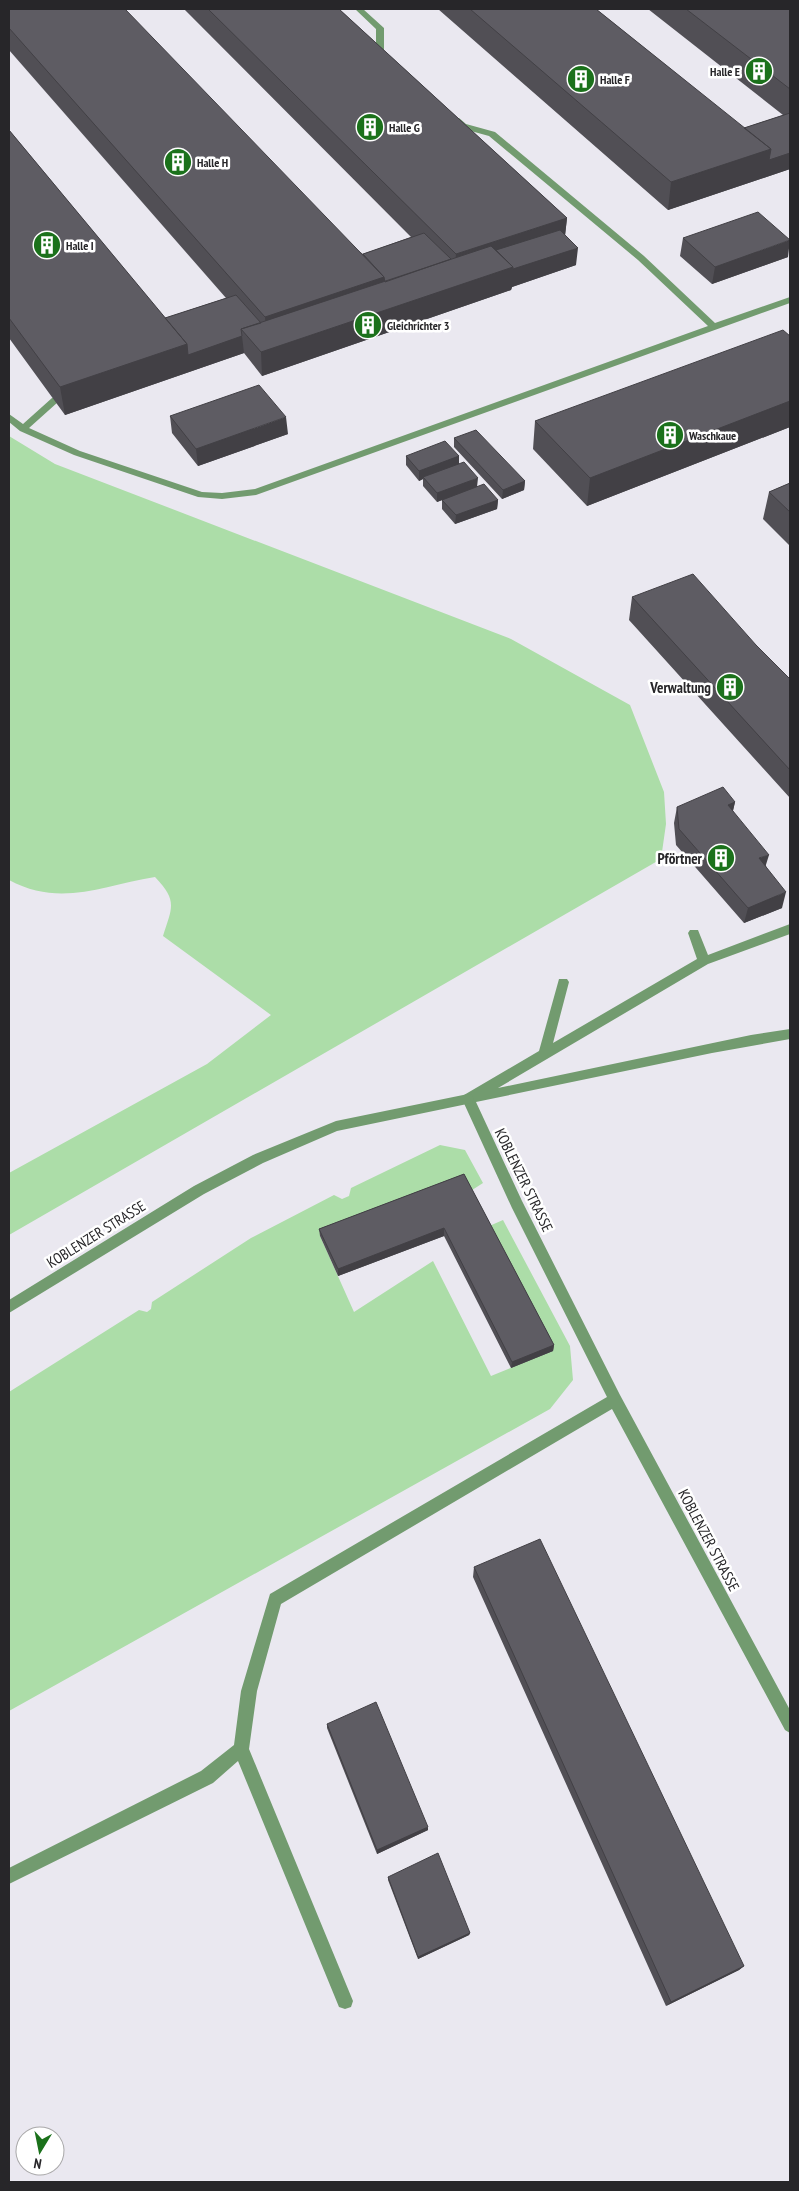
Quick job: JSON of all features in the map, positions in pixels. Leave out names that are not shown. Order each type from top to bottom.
[{"type":"street","points":[[359,9],[380,28],[380,54],[395,67]]},
{"type":"street","points":[[448,113],[463,126],[492,134],[641,258],[713,326]]},
{"type":"street","points":[[9,417],[23,429],[77,453],[201,495],[222,496],[256,492],[713,326],[790,300]]},
{"type":"street","points":[[780,304],[790,314]]},
{"type":"street","points":[[23,429],[54,400]]},
{"type":"street","points":[[468,1099],[704,961],[790,929]]},
{"type":"street","points":[[694,933],[704,961]]},
{"type":"street","points":[[544,1055],[563,982]]},
{"type":"street","points":[[468,1099],[540,1086],[738,1042],[790,1034]]},
{"type":"street","name":"KOBLENZER STRASSE","points":[[9,1307],[199,1190],[258,1158],[336,1126],[468,1099],[517,1204],[615,1400],[790,1726]]},
{"type":"street","points":[[345,2001],[241,1750],[249,1692],[275,1598],[615,1400]]},
{"type":"street","points":[[9,1876],[207,1777],[241,1750]]},
{"type":"green space","points":[[9,436],[55,464],[511,639],[630,705],[664,792],[666,824],[661,859],[9,1235],[9,1173],[207,1064],[271,1015],[163,936],[171,905],[167,892],[155,877],[100,889],[64,893],[28,888],[9,880]]},
{"type":"green space","points":[[440,1145],[465,1150],[483,1183],[469,1192],[320,1236],[354,1312],[433,1261],[491,1376],[552,1351],[487,1227],[503,1220],[570,1346],[573,1380],[550,1409],[9,1711],[9,1392],[139,1310],[147,1312],[151,1309],[152,1302],[251,1238],[334,1195],[342,1199],[349,1196],[351,1188]]},
{"type":"building","name":"Halle H","points":[[9,9],[125,9],[384,277],[265,317],[9,28]]},
{"type":"building","name":"Halle G","points":[[208,9],[339,9],[567,218],[456,254]]},
{"type":"building","name":"Halle F","points":[[470,9],[596,9],[771,149],[671,182]]},
{"type":"building","points":[[686,9],[790,9],[790,89]]},
{"type":"building","points":[[790,113],[790,153],[769,160],[771,149],[744,128]]},
{"type":"building","name":"Halle I","points":[[9,130],[187,344],[60,387],[9,318]]},
{"type":"building","points":[[758,212],[790,240],[715,267],[683,238]]},
{"type":"building","points":[[560,230],[578,248],[513,269],[496,250]]},
{"type":"building","points":[[424,233],[451,259],[385,282],[384,277],[363,254]]},
{"type":"building","points":[[491,246],[513,267],[261,352],[241,329]]},
{"type":"building","points":[[236,295],[261,323],[241,329],[242,336],[188,355],[187,344],[165,318]]},
{"type":"building","name":"Waschkaue","points":[[783,330],[790,336],[790,401],[590,478],[535,421]]},
{"type":"building","points":[[259,385],[286,417],[196,449],[170,416]]},
{"type":"building","points":[[476,430],[525,481],[503,490],[454,438]]},
{"type":"building","points":[[445,441],[459,456],[419,471],[406,456]]},
{"type":"building","points":[[464,462],[478,478],[437,493],[423,477]]},
{"type":"building","points":[[790,483],[790,512],[769,492]]},
{"type":"building","points":[[484,484],[498,500],[456,515],[442,500]]},
{"type":"building","name":"Verwaltung","points":[[693,574],[756,645],[790,679],[790,770],[632,597]]},
{"type":"building","name":"Pförtner","points":[[723,787],[735,802],[728,805],[769,855],[759,858],[786,892],[748,908],[679,829],[677,807]]},
{"type":"building","points":[[464,1174],[554,1345],[512,1362],[444,1228],[338,1269],[319,1229]]},
{"type":"building","points":[[540,1539],[744,1966],[671,2002],[474,1567]]},
{"type":"building","points":[[376,1702],[428,1827],[377,1850],[327,1724]]},
{"type":"building","points":[[438,1853],[470,1933],[418,1957],[388,1877]]},
{"type":"place","name":"Halle E","points":[[759,71]]},
{"type":"place","name":"Halle F","points":[[581,79]]},
{"type":"place","name":"Halle G","points":[[370,127]]},
{"type":"place","name":"Halle H","points":[[178,162]]},
{"type":"place","name":"Halle I","points":[[47,245]]},
{"type":"place","name":"Gleichrichter 3","points":[[368,325]]},
{"type":"place","name":"Waschkaue","points":[[670,435]]},
{"type":"place","name":"Verwaltung","points":[[730,687]]},
{"type":"place","name":"Pförtner","points":[[721,858]]}]
